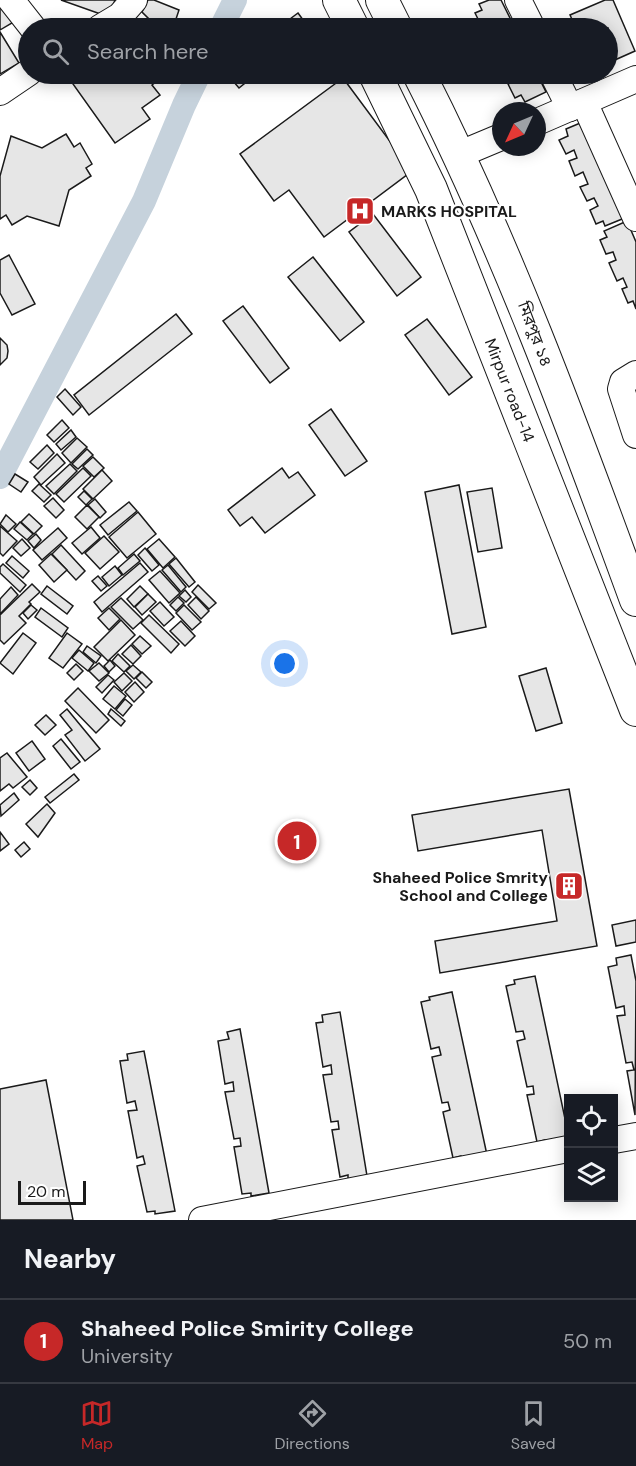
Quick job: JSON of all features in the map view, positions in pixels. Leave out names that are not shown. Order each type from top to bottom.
[{"type":"main road","points":[[339,0],[348,18]]},
{"type":"main road","points":[[382,0],[391,18]]},
{"type":"main road","name":"Mirpur road-14","points":[[380,84],[431,189],[636,710]]},
{"type":"main road","name":"মিরপুর ১৪","points":[[424,84],[516,284],[636,600]]},
{"type":"street","points":[[11,0],[25,18]]},
{"type":"street","points":[[117,18],[134,0]]},
{"type":"street","points":[[518,0],[527,18]]},
{"type":"street","points":[[546,118],[636,79]]},
{"type":"street","points":[[0,92],[18,80]]},
{"type":"street","points":[[561,84],[577,105],[636,218]]},
{"type":"street","points":[[458,155],[492,141]]},
{"type":"street","points":[[636,374],[623,382],[621,389],[636,435]]},
{"type":"street","points":[[618,1139],[636,1136]]},
{"type":"street","points":[[202,1220],[564,1150]]},
{"type":"building","points":[[0,0],[17,20],[0,30]]},
{"type":"building","points":[[61,0],[115,0],[109,17]]},
{"type":"building","points":[[148,0],[154,0],[179,10],[176,18],[148,18],[142,12]]},
{"type":"building","points":[[489,0],[501,0],[510,18],[478,18],[475,13],[482,10],[479,4]]},
{"type":"building","points":[[605,0],[613,0],[635,51],[618,59],[618,18],[571,18],[570,15]]},
{"type":"building","points":[[298,13],[302,18],[291,18]]},
{"type":"building","points":[[0,32],[18,64],[0,74]]},
{"type":"building","points":[[73,84],[153,84],[160,95],[142,108],[150,119],[115,143]]},
{"type":"building","points":[[335,84],[347,84],[412,171],[324,237],[289,190],[274,201],[240,154]]},
{"type":"building","points":[[508,84],[542,84],[546,92],[525,102],[521,95],[515,98]]},
{"type":"building","points":[[585,121],[627,217],[605,226],[603,221],[596,224],[590,210],[598,206],[594,198],[587,201],[580,187],[588,184],[583,172],[575,176],[569,161],[577,158],[574,150],[566,154],[559,140],[568,136],[566,129]]},
{"type":"building","points":[[66,134],[74,147],[80,143],[92,164],[86,168],[91,176],[69,190],[59,226],[27,216],[12,225],[6,215],[0,219],[0,176],[11,136],[42,148]]},
{"type":"building","points":[[373,214],[421,277],[397,296],[349,232]]},
{"type":"building","points":[[627,221],[636,242],[636,309],[633,301],[628,303],[622,289],[627,287],[623,278],[617,281],[609,263],[616,260],[613,252],[606,254],[600,240],[607,237],[604,231]]},
{"type":"building","points":[[9,255],[35,304],[12,315],[0,293],[0,260]]},
{"type":"building","points":[[313,257],[364,322],[340,341],[288,277]]},
{"type":"building","points":[[243,306],[289,368],[270,383],[223,321]]},
{"type":"building","points":[[176,314],[192,334],[89,415],[74,395]]},
{"type":"building","points":[[427,319],[472,377],[449,395],[405,335]]},
{"type":"building","points":[[0,338],[7,345],[8,351],[7,358],[0,365]]},
{"type":"building","points":[[65,389],[81,407],[73,415],[57,397]]},
{"type":"building","points":[[331,409],[367,461],[345,476],[309,425]]},
{"type":"building","points":[[62,420],[69,428],[54,442],[47,435]]},
{"type":"building","points":[[71,430],[76,437],[61,450],[56,444]]},
{"type":"building","points":[[77,438],[87,447],[71,463],[62,453]]},
{"type":"building","points":[[47,445],[54,453],[38,469],[30,462]]},
{"type":"building","points":[[87,449],[93,455],[78,469],[72,464]]},
{"type":"building","points":[[57,454],[65,463],[41,485],[34,477]]},
{"type":"building","points":[[93,457],[104,468],[94,477],[83,466]]},
{"type":"building","points":[[70,464],[77,471],[54,494],[46,486]]},
{"type":"building","points":[[83,468],[91,476],[64,502],[56,494]]},
{"type":"building","points":[[282,468],[289,478],[298,472],[315,495],[265,533],[252,517],[240,526],[228,510]]},
{"type":"building","points":[[102,470],[112,481],[93,499],[83,489]]},
{"type":"building","points":[[15,474],[28,482],[21,492],[9,484]]},
{"type":"building","points":[[39,484],[51,495],[44,502],[32,491]]},
{"type":"building","points":[[459,485],[486,627],[452,634],[425,492]]},
{"type":"building","points":[[492,488],[502,548],[478,552],[467,492]]},
{"type":"building","points":[[84,491],[92,499],[86,505],[78,497]]},
{"type":"building","points":[[53,498],[64,510],[56,518],[44,506]]},
{"type":"building","points":[[95,499],[106,512],[100,518],[88,505]]},
{"type":"building","points":[[129,502],[137,511],[108,535],[100,525]]},
{"type":"building","points":[[87,505],[99,517],[87,529],[75,517]]},
{"type":"building","points":[[138,512],[156,534],[127,558],[109,537]]},
{"type":"building","points":[[29,514],[42,526],[34,534],[21,522]]},
{"type":"building","points":[[6,515],[16,524],[8,532],[0,524]]},
{"type":"building","points":[[20,522],[33,534],[27,540],[14,529]]},
{"type":"building","points":[[0,526],[17,541],[3,556],[0,553]]},
{"type":"building","points":[[91,527],[100,538],[82,554],[72,543]]},
{"type":"building","points":[[58,528],[67,538],[42,560],[33,550]]},
{"type":"building","points":[[36,534],[41,540],[34,548],[28,541]]},
{"type":"building","points":[[104,536],[119,552],[100,569],[85,553]]},
{"type":"building","points":[[22,539],[30,548],[21,556],[13,548]]},
{"type":"building","points":[[159,539],[175,557],[163,568],[147,549]]},
{"type":"building","points":[[61,545],[85,571],[76,580],[52,554]]},
{"type":"building","points":[[145,548],[159,565],[152,571],[138,555]]},
{"type":"building","points":[[51,554],[67,570],[54,582],[39,565]]},
{"type":"building","points":[[134,554],[140,561],[123,575],[118,568]]},
{"type":"building","points":[[12,556],[29,571],[23,578],[6,563]]},
{"type":"building","points":[[176,558],[195,582],[189,587],[169,564]]},
{"type":"building","points":[[140,563],[148,572],[102,612],[94,602]]},
{"type":"building","points":[[3,564],[26,585],[20,592],[0,573],[0,567]]},
{"type":"building","points":[[168,565],[186,587],[181,592],[162,570]]},
{"type":"building","points":[[115,566],[122,575],[109,586],[102,577]]},
{"type":"building","points":[[160,571],[180,593],[169,603],[149,580]]},
{"type":"building","points":[[98,576],[107,586],[101,591],[92,581]]},
{"type":"building","points":[[32,584],[40,592],[19,616],[26,623],[4,644],[0,640],[0,615]]},
{"type":"building","points":[[198,585],[216,603],[209,609],[192,592]]},
{"type":"building","points":[[47,586],[73,606],[67,614],[41,594]]},
{"type":"building","points":[[140,586],[148,594],[134,607],[127,599]]},
{"type":"building","points":[[11,587],[18,595],[0,614],[0,599]]},
{"type":"building","points":[[185,590],[191,597],[186,602],[179,596]]},
{"type":"building","points":[[148,594],[156,602],[142,615],[135,607]]},
{"type":"building","points":[[178,597],[184,603],[176,611],[170,605]]},
{"type":"building","points":[[196,597],[209,611],[201,619],[188,605]]},
{"type":"building","points":[[121,598],[143,620],[133,629],[111,607]]},
{"type":"building","points":[[160,602],[174,617],[164,626],[150,611]]},
{"type":"building","points":[[31,605],[37,610],[28,619],[23,613]]},
{"type":"building","points":[[184,605],[201,622],[192,630],[176,613]]},
{"type":"building","points":[[41,608],[68,628],[62,637],[35,617]]},
{"type":"building","points":[[109,608],[120,619],[109,630],[98,618]]},
{"type":"building","points":[[149,615],[179,644],[171,653],[141,623]]},
{"type":"building","points":[[121,620],[135,635],[108,661],[94,647]]},
{"type":"building","points":[[181,621],[195,636],[185,646],[170,631]]},
{"type":"building","points":[[23,633],[36,643],[13,674],[0,663]]},
{"type":"building","points":[[67,633],[82,644],[63,668],[49,658]]},
{"type":"building","points":[[140,636],[151,646],[142,654],[132,644]]},
{"type":"building","points":[[131,645],[141,656],[133,664],[122,654]]},
{"type":"building","points":[[87,646],[101,656],[96,663],[83,652]]},
{"type":"building","points":[[79,650],[94,663],[88,671],[72,658]]},
{"type":"building","points":[[118,654],[130,666],[124,672],[112,661]]},
{"type":"building","points":[[110,660],[115,666],[109,672],[104,666]]},
{"type":"building","points":[[99,663],[109,673],[99,681],[89,671]]},
{"type":"building","points":[[76,664],[83,671],[74,680],[67,673]]},
{"type":"building","points":[[133,665],[141,672],[134,679],[126,671]]},
{"type":"building","points":[[546,668],[562,723],[536,731],[519,676]]},
{"type":"building","points":[[142,672],[152,682],[146,688],[136,678]]},
{"type":"building","points":[[124,673],[132,681],[122,691],[114,682]]},
{"type":"building","points":[[108,675],[114,680],[102,693],[96,687]]},
{"type":"building","points":[[135,682],[144,692],[134,702],[125,692]]},
{"type":"building","points":[[114,686],[126,696],[115,709],[103,699]]},
{"type":"building","points":[[78,688],[109,720],[96,733],[65,701]]},
{"type":"building","points":[[125,699],[132,705],[123,716],[116,710]]},
{"type":"building","points":[[67,709],[100,749],[85,761],[65,735],[72,730],[60,715]]},
{"type":"building","points":[[111,709],[125,721],[121,726],[108,714]]},
{"type":"building","points":[[46,715],[56,725],[45,735],[35,725]]},
{"type":"building","points":[[61,739],[80,762],[71,769],[53,746]]},
{"type":"building","points":[[32,741],[45,759],[29,771],[16,753]]},
{"type":"building","points":[[7,753],[27,777],[13,788],[9,784],[0,791],[0,758]]},
{"type":"building","points":[[74,774],[79,780],[50,803],[45,797]]},
{"type":"building","points":[[30,780],[37,788],[30,795],[22,787]]},
{"type":"building","name":"Shaheed Police Smrity School and College","points":[[569,789],[597,946],[440,973],[435,941],[557,921],[542,830],[418,851],[412,815]]},
{"type":"building","points":[[14,793],[19,800],[1,816],[0,805]]},
{"type":"building","points":[[47,804],[55,813],[38,837],[26,824]]},
{"type":"building","points":[[0,832],[9,844],[0,851]]},
{"type":"building","points":[[24,842],[30,849],[21,857],[15,850]]},
{"type":"building","points":[[636,920],[636,942],[616,946],[612,925]]},
{"type":"building","points":[[631,955],[636,981],[635,1115],[627,1071],[634,1070],[632,1062],[626,1063],[617,1016],[625,1015],[624,1006],[616,1008],[608,967],[617,965],[616,958]]},
{"type":"building","points":[[535,976],[564,1114],[564,1140],[537,1142],[527,1095],[534,1094],[533,1086],[527,1087],[517,1041],[525,1039],[523,1031],[516,1032],[506,986],[515,984],[514,980]]},
{"type":"building","points":[[452,992],[487,1155],[462,1160],[461,1156],[453,1158],[443,1112],[450,1110],[448,1102],[442,1103],[432,1057],[441,1055],[439,1047],[431,1049],[421,1002],[430,1000],[429,997]]},
{"type":"building","points":[[340,1012],[367,1176],[348,1179],[348,1175],[340,1177],[332,1130],[339,1129],[338,1121],[331,1122],[323,1075],[332,1074],[331,1065],[323,1067],[316,1023],[323,1022],[322,1015]]},
{"type":"building","points":[[240,1029],[269,1193],[251,1196],[251,1193],[242,1194],[234,1147],[241,1146],[240,1138],[234,1139],[225,1092],[234,1091],[233,1082],[225,1084],[218,1041],[229,1039],[227,1032]]},
{"type":"building","points":[[144,1051],[175,1211],[155,1214],[155,1211],[147,1212],[137,1166],[145,1164],[143,1156],[137,1158],[128,1111],[137,1110],[135,1101],[127,1103],[120,1061],[128,1060],[127,1054]]},
{"type":"building","points":[[46,1080],[73,1220],[0,1220],[0,1089]]},
{"type":"waterway","points":[[226,18],[235,0]]},
{"type":"waterway","points":[[0,477],[144,201],[194,84]]},
{"type":"place","name":"MARKS HOSPITAL","points":[[360,211]]},
{"type":"place","name":"Shaheed Police Smirity College","points":[[297,841]]},
{"type":"place","name":"Shaheed Police Smrity School and College","points":[[569,886]]}]
